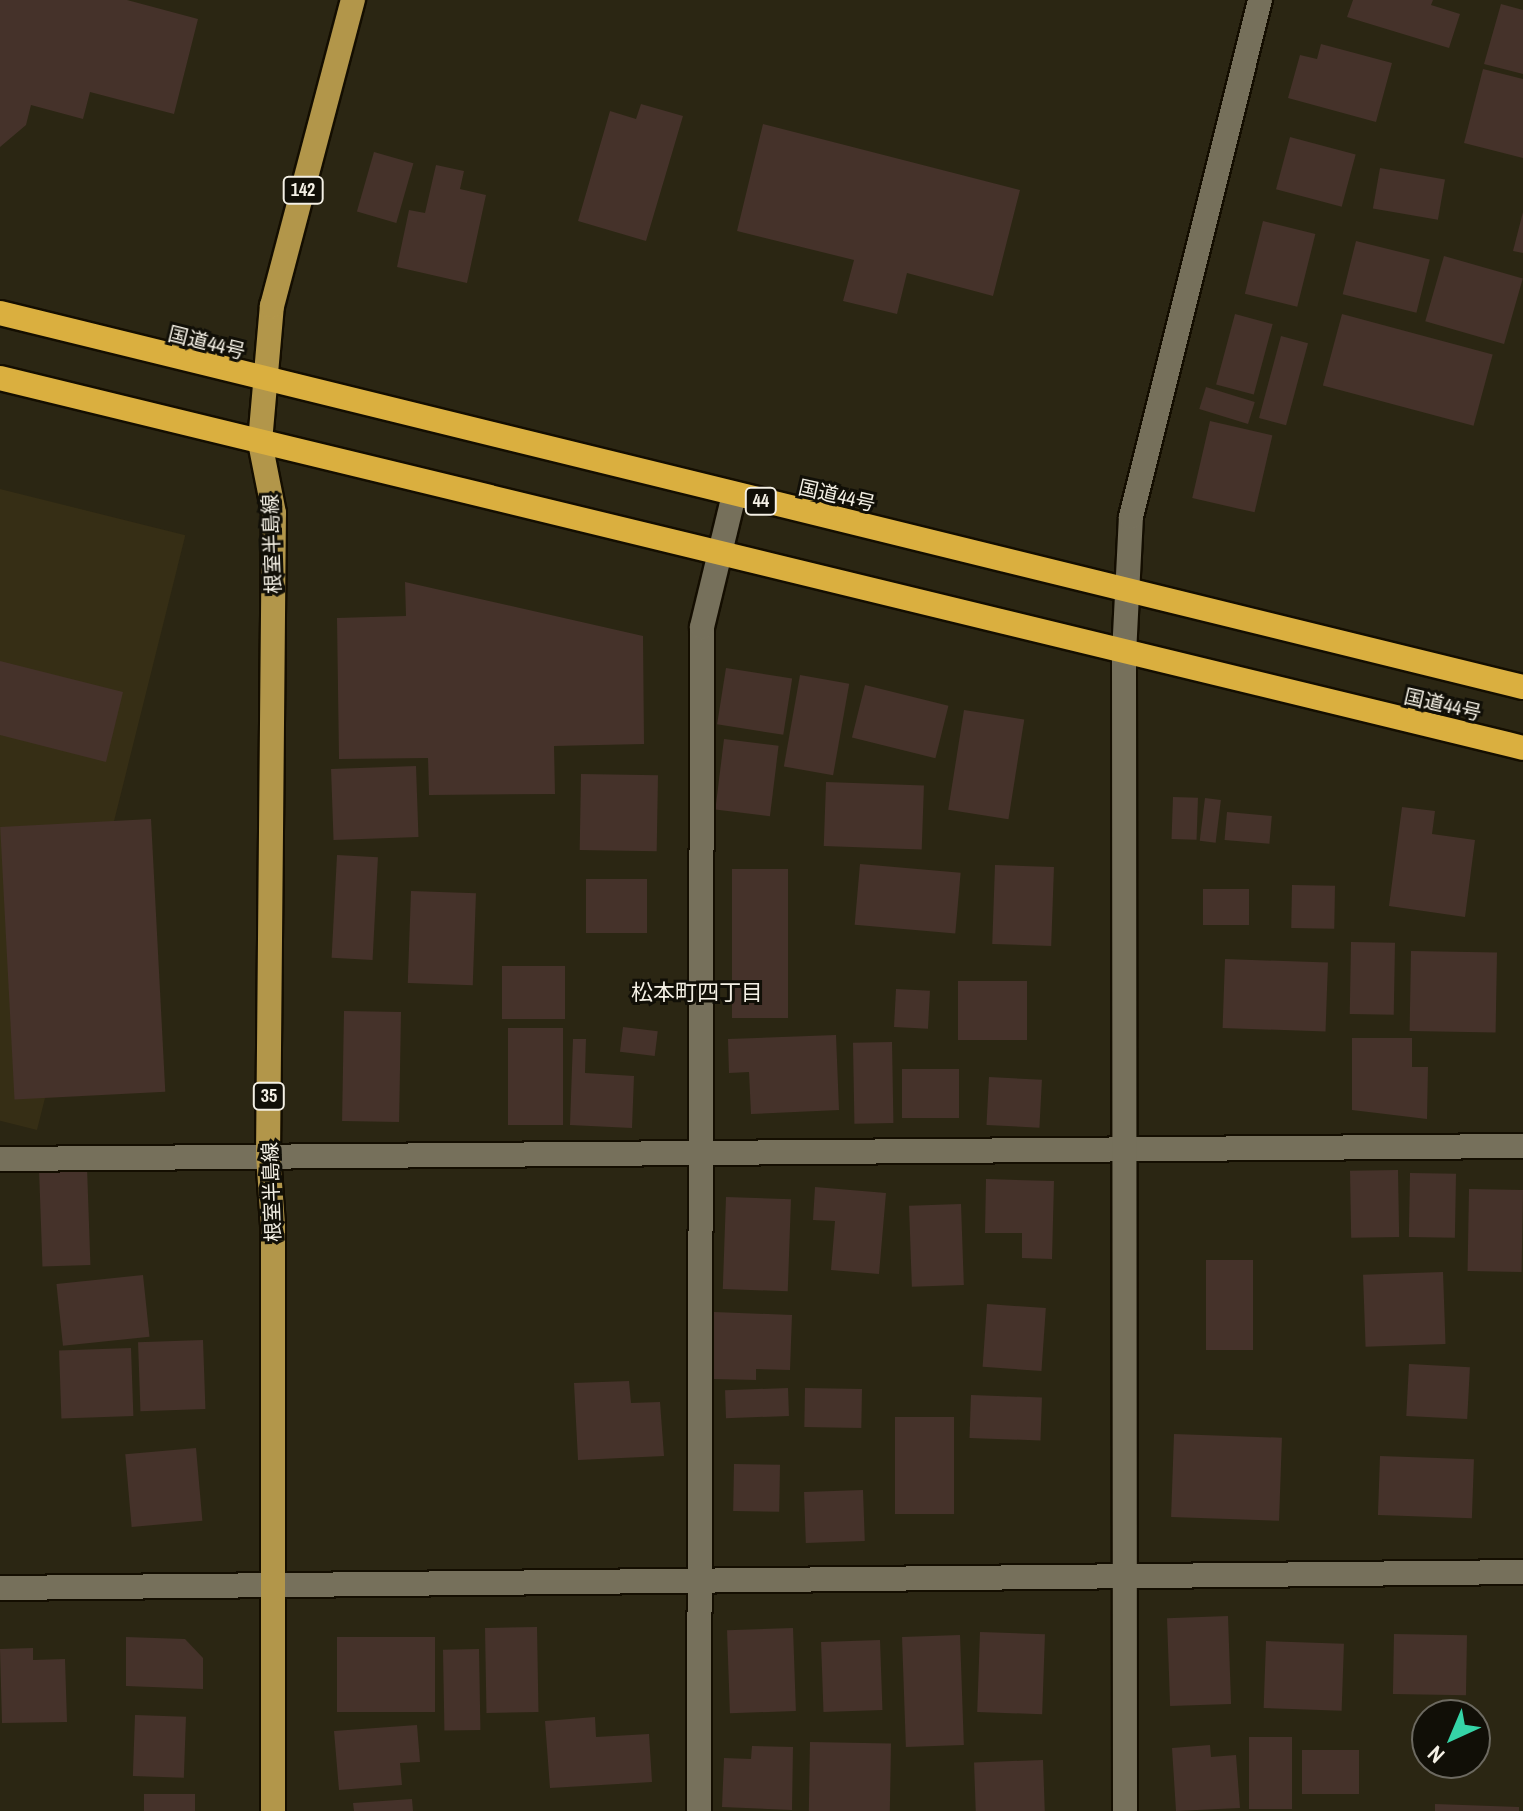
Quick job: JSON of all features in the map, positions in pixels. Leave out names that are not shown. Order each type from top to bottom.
[{"type":"highway","name":"国道44号","points":[[0,313],[266,382],[1523,687]]},
{"type":"highway","name":"国道44号","points":[[0,378],[719,552],[1124,654],[1523,748]]},
{"type":"main road","name":"142","points":[[266,382],[272,306],[353,0]]},
{"type":"main road","name":"根室半島線","points":[[266,382],[260,442],[274,513],[268,1156],[273,1225],[273,1811]]},
{"type":"street","points":[[1125,1811],[1124,654],[1131,517],[1260,0]]},
{"type":"street","points":[[699,1811],[702,627],[734,495]]},
{"type":"street","points":[[0,1159],[1523,1146]]},
{"type":"street","points":[[0,1588],[700,1579],[1126,1580],[1523,1572]]},
{"type":"shaded area","points":[[0,489],[185,535],[37,1130],[0,1121]]},
{"type":"building","points":[[0,0],[127,0],[198,19],[174,114],[90,92],[83,119],[31,105],[26,125],[0,147]]},
{"type":"building","points":[[1353,0],[1433,0],[1431,5],[1460,14],[1449,48],[1347,17]]},
{"type":"building","points":[[1501,4],[1523,10],[1523,74],[1484,64]]},
{"type":"building","points":[[1321,44],[1392,63],[1376,122],[1288,98],[1300,55],[1317,59]]},
{"type":"building","points":[[1483,69],[1523,79],[1523,158],[1464,143]]},
{"type":"building","points":[[641,104],[683,116],[646,241],[578,221],[610,111],[636,119]]},
{"type":"building","points":[[763,124],[1020,190],[993,296],[907,273],[897,314],[843,301],[854,260],[737,231]]},
{"type":"building","points":[[1290,137],[1356,155],[1342,207],[1276,189]]},
{"type":"building","points":[[374,152],[413,163],[396,223],[357,212]]},
{"type":"building","points":[[436,165],[464,171],[460,189],[486,195],[467,283],[397,267],[409,210],[425,213]]},
{"type":"building","points":[[1380,168],[1445,179],[1438,220],[1373,208]]},
{"type":"building","points":[[1523,212],[1523,253],[1513,251]]},
{"type":"building","points":[[1263,221],[1315,234],[1297,307],[1245,294]]},
{"type":"building","points":[[1356,241],[1430,259],[1416,313],[1343,294]]},
{"type":"building","points":[[1444,256],[1523,279],[1504,344],[1425,321]]},
{"type":"building","points":[[1235,314],[1273,324],[1254,395],[1216,385]]},
{"type":"building","points":[[1342,314],[1493,354],[1474,426],[1323,385]]},
{"type":"building","points":[[1281,336],[1308,343],[1286,425],[1259,418]]},
{"type":"building","points":[[1206,387],[1255,402],[1248,424],[1199,409]]},
{"type":"building","points":[[1210,421],[1272,435],[1255,512],[1192,498]]},
{"type":"building","points":[[405,582],[643,636],[644,744],[554,746],[555,794],[429,795],[428,758],[339,759],[337,618],[406,616]]},
{"type":"building","points":[[0,661],[123,692],[106,762],[0,735]]},
{"type":"building","points":[[726,668],[792,678],[783,735],[717,724]]},
{"type":"building","points":[[800,675],[849,684],[833,775],[784,767]]},
{"type":"building","points":[[865,685],[948,706],[935,758],[852,737]]},
{"type":"building","points":[[964,710],[1024,720],[1008,819],[948,810]]},
{"type":"building","points":[[724,739],[779,746],[770,816],[715,809]]},
{"type":"building","points":[[416,766],[418,837],[334,840],[331,769]]},
{"type":"building","points":[[581,774],[658,775],[657,851],[580,850]]},
{"type":"building","points":[[826,782],[924,785],[922,849],[824,846]]},
{"type":"building","points":[[1173,797],[1198,798],[1197,840],[1172,839]]},
{"type":"building","points":[[1205,798],[1221,800],[1216,843],[1200,841]]},
{"type":"building","points":[[1402,807],[1435,811],[1432,834],[1475,840],[1465,917],[1389,906]]},
{"type":"building","points":[[1227,812],[1272,816],[1269,844],[1225,840]]},
{"type":"building","points":[[151,819],[165,1092],[14,1100],[0,827]]},
{"type":"building","points":[[337,855],[378,857],[373,960],[332,958]]},
{"type":"building","points":[[860,864],[961,873],[955,934],[855,925]]},
{"type":"building","points":[[995,865],[1054,867],[1051,946],[992,944]]},
{"type":"building","points":[[732,869],[788,869],[788,1018],[732,1018]]},
{"type":"building","points":[[586,879],[647,879],[647,933],[586,933]]},
{"type":"building","points":[[1292,885],[1335,886],[1334,929],[1291,928]]},
{"type":"building","points":[[1203,889],[1249,889],[1249,925],[1203,925]]},
{"type":"building","points":[[411,891],[476,893],[473,985],[408,983]]},
{"type":"building","points":[[1351,942],[1395,943],[1394,1015],[1350,1014]]},
{"type":"building","points":[[1411,951],[1497,953],[1496,1032],[1410,1031]]},
{"type":"building","points":[[1225,959],[1328,963],[1326,1032],[1223,1028]]},
{"type":"building","points":[[502,966],[565,966],[565,1019],[502,1019]]},
{"type":"building","points":[[958,981],[1027,981],[1027,1040],[958,1040]]},
{"type":"building","points":[[896,989],[930,991],[928,1029],[894,1027]]},
{"type":"building","points":[[344,1011],[401,1012],[399,1122],[342,1121]]},
{"type":"building","points":[[623,1027],[658,1031],[655,1056],[620,1052]]},
{"type":"building","points":[[508,1028],[563,1028],[563,1125],[508,1125]]},
{"type":"building","points":[[836,1035],[839,1110],[751,1114],[749,1072],[729,1073],[728,1039]]},
{"type":"building","points":[[1352,1038],[1412,1038],[1412,1067],[1428,1067],[1427,1119],[1352,1110]]},
{"type":"building","points":[[573,1039],[586,1039],[585,1073],[634,1076],[632,1128],[570,1125]]},
{"type":"building","points":[[892,1042],[893,1123],[854,1124],[853,1043]]},
{"type":"building","points":[[902,1069],[959,1069],[959,1118],[902,1118]]},
{"type":"building","points":[[989,1077],[1042,1080],[1039,1128],[986,1125]]},
{"type":"building","points":[[87,1167],[90,1265],[42,1267],[39,1169]]},
{"type":"building","points":[[1398,1170],[1399,1237],[1351,1238],[1350,1171]]},
{"type":"building","points":[[1410,1173],[1456,1174],[1455,1238],[1409,1237]]},
{"type":"building","points":[[986,1179],[1054,1181],[1052,1259],[1022,1258],[1022,1233],[985,1233]]},
{"type":"building","points":[[815,1187],[886,1193],[879,1274],[831,1270],[835,1221],[813,1220]]},
{"type":"building","points":[[1469,1189],[1523,1190],[1522,1272],[1468,1271]]},
{"type":"building","points":[[726,1197],[791,1199],[788,1291],[723,1289]]},
{"type":"building","points":[[961,1204],[964,1285],[912,1287],[909,1206]]},
{"type":"building","points":[[1206,1260],[1253,1260],[1253,1350],[1206,1350]]},
{"type":"building","points":[[1443,1272],[1446,1344],[1366,1347],[1363,1275]]},
{"type":"building","points":[[143,1275],[149,1337],[63,1346],[56,1284]]},
{"type":"building","points":[[987,1304],[1046,1308],[1041,1371],[983,1367]]},
{"type":"building","points":[[714,1312],[792,1315],[790,1370],[756,1369],[756,1380],[712,1379]]},
{"type":"building","points":[[203,1340],[205,1409],[140,1411],[138,1342]]},
{"type":"building","points":[[131,1348],[133,1416],[61,1418],[59,1351]]},
{"type":"building","points":[[1409,1364],[1470,1367],[1467,1419],[1406,1416]]},
{"type":"building","points":[[629,1381],[631,1403],[660,1402],[664,1456],[578,1460],[574,1383]]},
{"type":"building","points":[[788,1388],[789,1416],[726,1418],[725,1390]]},
{"type":"building","points":[[805,1388],[862,1389],[861,1428],[804,1427]]},
{"type":"building","points":[[971,1395],[1042,1397],[1040,1440],[969,1438]]},
{"type":"building","points":[[895,1417],[954,1417],[954,1514],[895,1514]]},
{"type":"building","points":[[1174,1434],[1282,1438],[1279,1521],[1171,1517]]},
{"type":"building","points":[[196,1448],[202,1521],[132,1527],[125,1454]]},
{"type":"building","points":[[1380,1456],[1474,1459],[1472,1518],[1378,1515]]},
{"type":"building","points":[[734,1464],[780,1465],[779,1512],[733,1511]]},
{"type":"building","points":[[863,1490],[865,1541],[806,1543],[804,1492]]},
{"type":"building","points":[[1228,1616],[1231,1704],[1170,1706],[1167,1618]]},
{"type":"building","points":[[537,1627],[538,1712],[486,1713],[485,1628]]},
{"type":"building","points":[[793,1628],[796,1711],[730,1713],[727,1630]]},
{"type":"building","points":[[980,1632],[1045,1634],[1042,1714],[977,1712]]},
{"type":"building","points":[[1394,1634],[1467,1635],[1466,1695],[1393,1694]]},
{"type":"building","points":[[960,1635],[964,1745],[906,1747],[902,1637]]},
{"type":"building","points":[[126,1637],[185,1639],[203,1658],[203,1689],[126,1686]]},
{"type":"building","points":[[337,1637],[435,1637],[435,1712],[337,1712]]},
{"type":"building","points":[[880,1640],[882,1710],[823,1712],[821,1642]]},
{"type":"building","points":[[1266,1641],[1344,1644],[1342,1711],[1264,1708]]},
{"type":"building","points":[[33,1648],[33,1660],[65,1659],[67,1722],[2,1723],[0,1649]]},
{"type":"building","points":[[479,1649],[480,1730],[444,1731],[443,1650]]},
{"type":"building","points":[[135,1715],[186,1717],[184,1778],[133,1776]]},
{"type":"building","points":[[595,1717],[596,1737],[649,1734],[652,1782],[550,1788],[545,1721]]},
{"type":"building","points":[[417,1725],[420,1762],[400,1763],[402,1785],[339,1790],[334,1731]]},
{"type":"building","points":[[1249,1737],[1292,1737],[1292,1809],[1249,1809]]},
{"type":"building","points":[[810,1742],[891,1743],[890,1811],[809,1811]]},
{"type":"building","points":[[1210,1745],[1211,1757],[1236,1755],[1240,1808],[1176,1811],[1172,1748]]},
{"type":"building","points":[[752,1746],[793,1747],[792,1810],[722,1807],[724,1758],[751,1759]]},
{"type":"building","points":[[1302,1750],[1359,1750],[1359,1794],[1302,1794]]},
{"type":"building","points":[[1043,1760],[1045,1811],[976,1811],[974,1762]]},
{"type":"building","points":[[144,1794],[195,1794],[195,1811],[144,1811]]},
{"type":"building","points":[[412,1799],[413,1811],[354,1811],[353,1803]]},
{"type":"building","points":[[1435,1804],[1519,1807],[1519,1811],[1435,1811]]},
{"type":"district","name":"松本町四丁目","points":[[697,993]]}]
